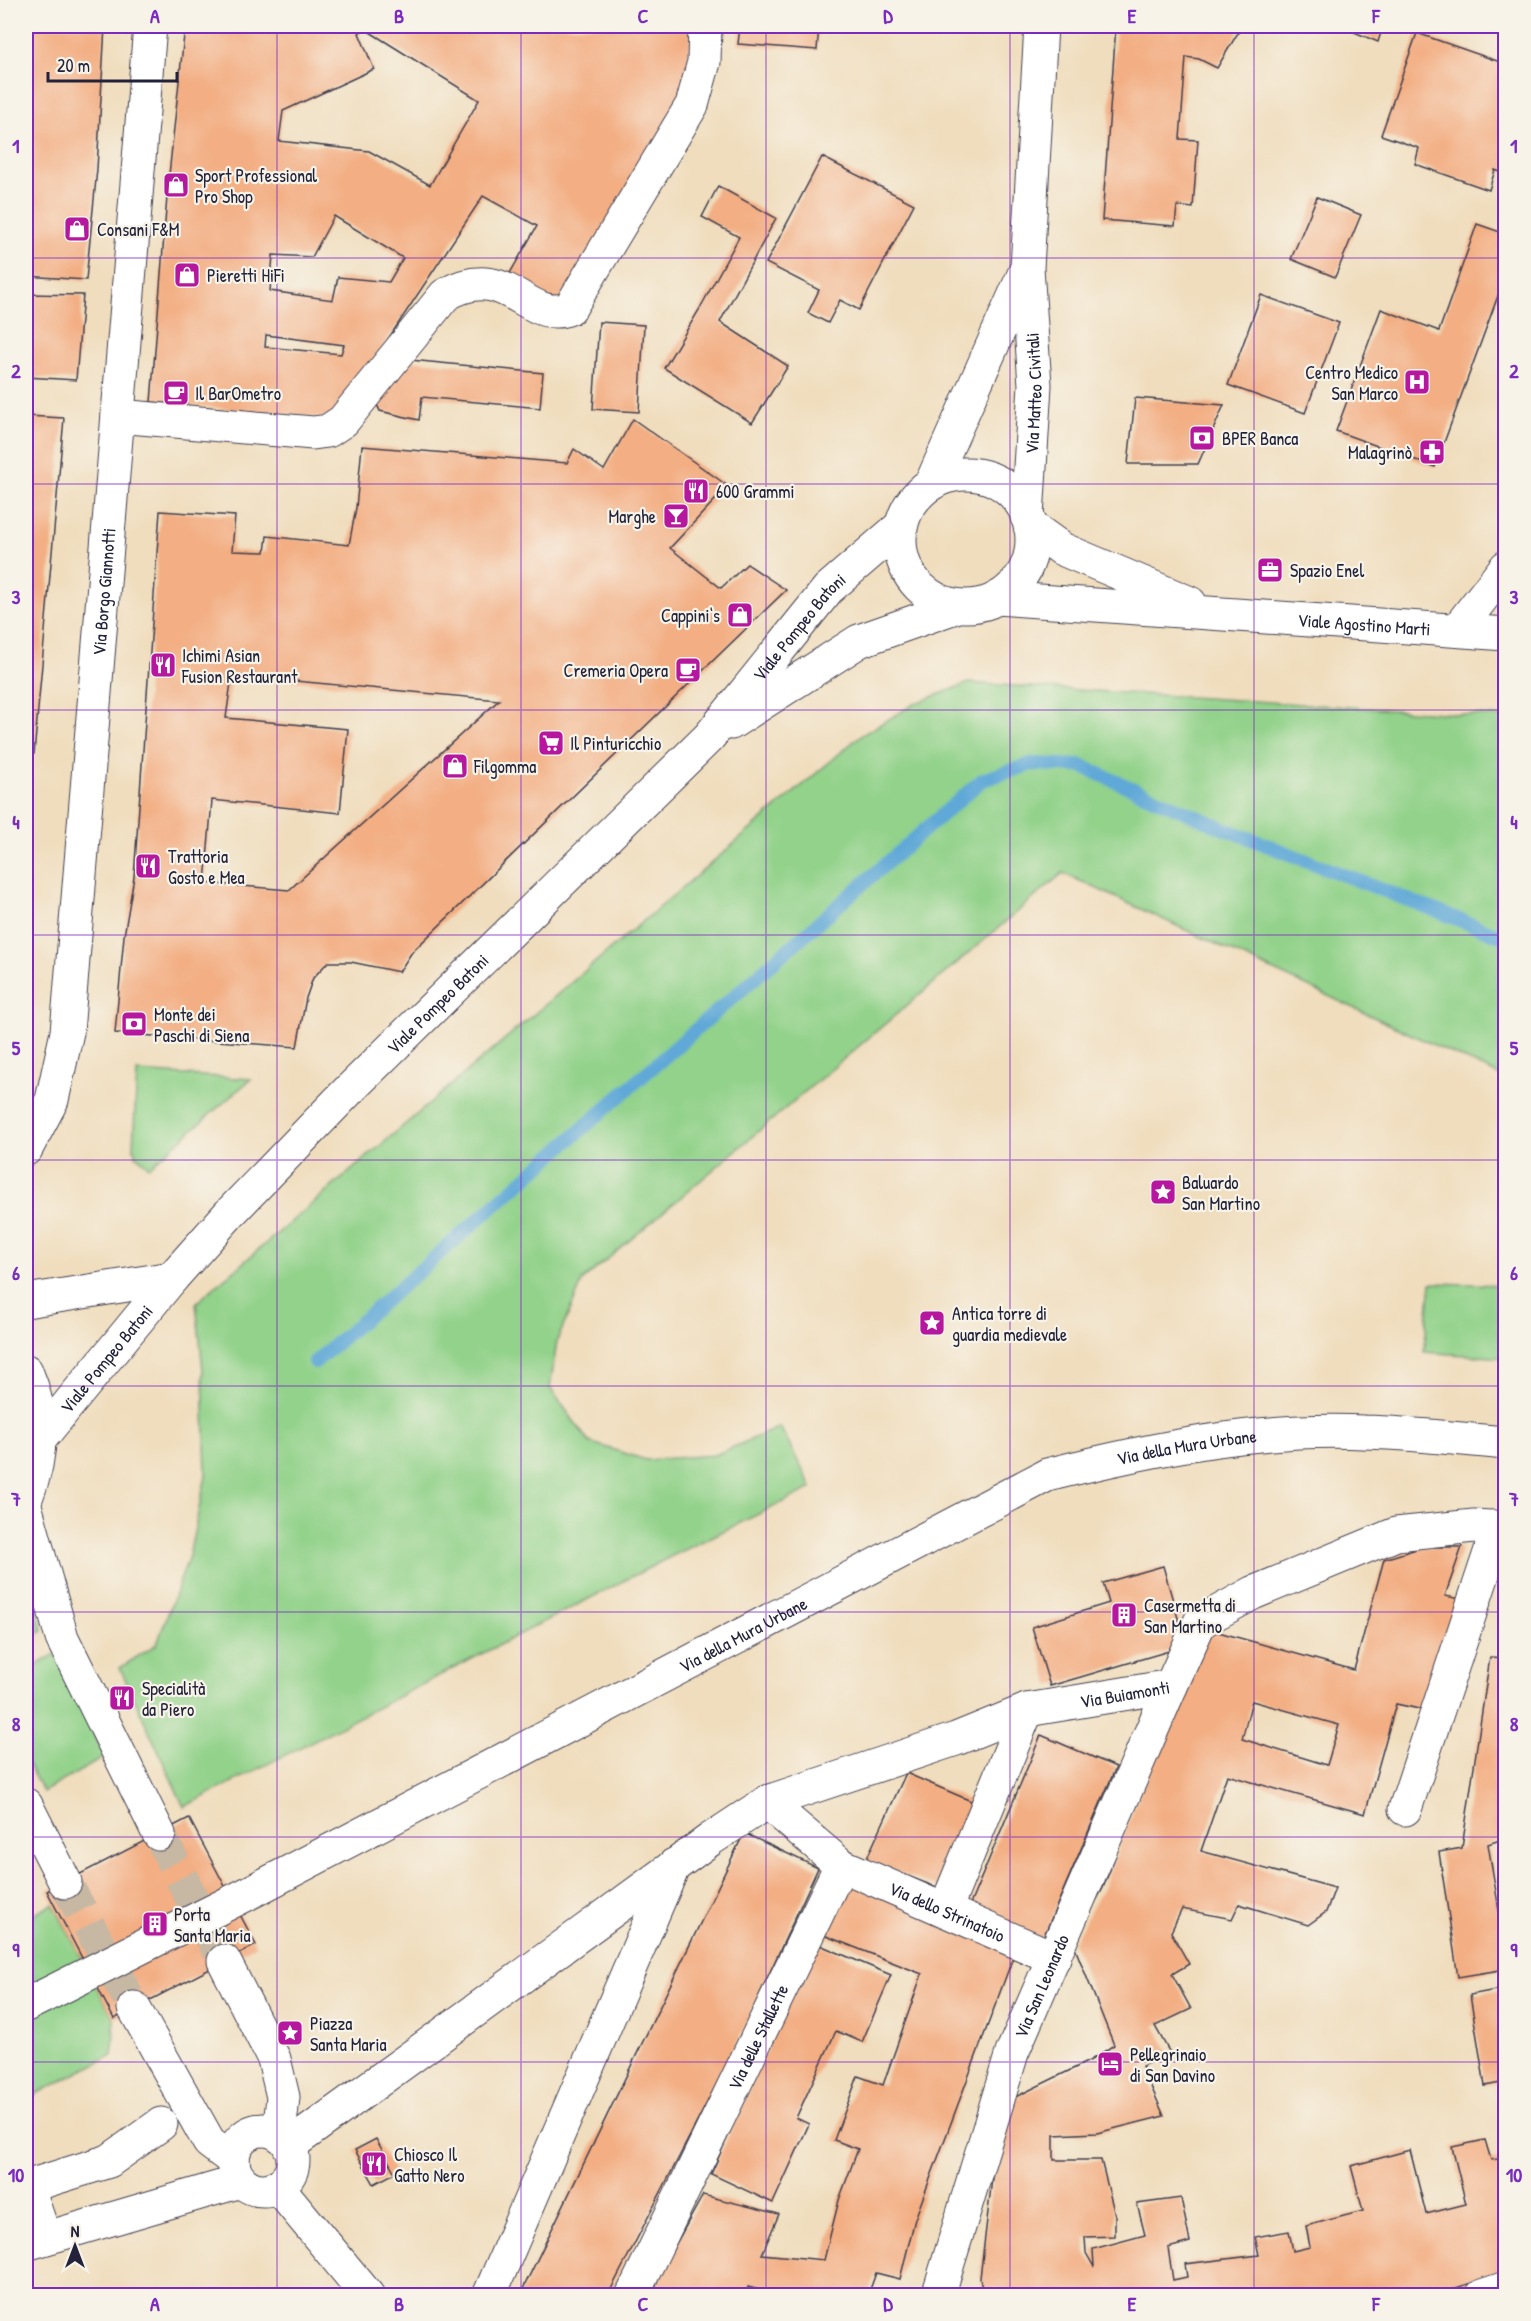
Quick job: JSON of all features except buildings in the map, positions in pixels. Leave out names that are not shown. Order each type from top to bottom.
[{"type":"street","name":"Via Borgo Giannotti","points":[[26,1149],[52,1100],[68,1032],[150,26]]},
{"type":"street","points":[[118,416],[313,433],[328,431],[344,421],[445,295],[463,285],[481,282],[500,287],[552,311],[570,308],[692,105],[702,72],[705,26]]},
{"type":"street","name":"Via Matteo Civitali","points":[[1028,521],[1035,385],[1027,268],[1041,26]]},
{"type":"street","name":"Via Matteo Civitali","points":[[931,484],[1027,268]]},
{"type":"street","points":[[960,475],[990,479],[1015,495],[1028,521],[1031,547],[1026,567],[1014,585],[998,598],[979,605],[958,606],[928,595],[913,580],[900,549],[901,526],[912,501],[931,484],[960,475]]},
{"type":"street","name":"Viale Agostino Marti","points":[[1028,521],[1062,549],[1222,616]]},
{"type":"street","name":"Viale Pompeo Batoni","points":[[40,1439],[172,1278],[229,1214],[346,1092],[709,737],[828,589],[901,526]]},
{"type":"street","points":[[1457,630],[1506,567]]},
{"type":"street","name":"Viale Agostino Marti","points":[[998,598],[1222,616],[1506,634]]},
{"type":"street","name":"Viale Pompeo Batoni","points":[[709,737],[859,642],[958,606]]},
{"type":"street","name":"Viale Pompeo Batoni","points":[[26,1301],[172,1278]]},
{"type":"street","points":[[26,1371],[35,1396],[40,1439],[35,1474],[26,1498]]},
{"type":"street","name":"Via della Mura Urbane","points":[[26,2005],[240,1898],[1047,1475],[1171,1447],[1248,1436],[1362,1432],[1506,1443]]},
{"type":"street","points":[[26,1509],[62,1638],[159,1834]]},
{"type":"street","name":"Via Buiamonti","points":[[674,1865],[767,1802],[956,1739],[1027,1710],[1171,1686],[1200,1622],[1253,1593],[1396,1534],[1474,1526],[1499,1528]]},
{"type":"street","points":[[1405,1809],[1499,1528]]},
{"type":"street","name":"Via San Leonardo","points":[[938,2295],[1012,2053],[1171,1686]]},
{"type":"street","points":[[945,1910],[1027,1710]]},
{"type":"street","points":[[767,1802],[841,1865]]},
{"type":"street","points":[[26,1806],[65,1882]]},
{"type":"street","points":[[284,2141],[674,1865]]},
{"type":"street","points":[[489,2295],[674,1865]]},
{"type":"street","name":"Via dello Strinatoio","points":[[841,1865],[1054,1958]]},
{"type":"street","name":"Via delle Stallette","points":[[632,2295],[841,1865]]},
{"type":"street","points":[[134,2008],[209,2142],[237,2170],[262,2190],[277,2186],[292,2169],[284,2141],[282,2097],[274,2059],[224,1961]]},
{"type":"street","points":[[161,2124],[109,2161],[26,2187],[35,2241],[237,2170]]},
{"type":"street","points":[[237,2170],[238,2145],[249,2134],[264,2131],[284,2141]]},
{"type":"street","points":[[277,2186],[368,2295]]},
{"type":"street","points":[[1482,2295],[1506,2288]]},
{"type":"green space","points":[[969,683],[1505,717],[1505,1078],[1063,873],[583,1280],[557,1341],[550,1388],[589,1442],[646,1460],[715,1455],[780,1427],[812,1488],[670,1557],[184,1807],[120,1668],[157,1644],[189,1556],[206,1476],[203,1370],[196,1303],[860,736],[916,703]]},
{"type":"green space","points":[[137,1072],[251,1079],[149,1167],[136,1155],[133,1147]]},
{"type":"green space","points":[[1431,1283],[1505,1285],[1505,1358],[1424,1352]]},
{"type":"green space","points":[[26,1571],[43,1631],[26,1639]]},
{"type":"green space","points":[[55,1654],[105,1757],[43,1792],[26,1761],[26,1672]]},
{"type":"green space","points":[[53,1904],[114,2019],[113,2055],[26,2099],[26,1919]]},
{"type":"waterway","points":[[315,1362],[982,780],[1032,764],[1081,766],[1220,827],[1506,938]]},
{"type":"tunnel","points":[[159,1834],[224,1961]]},
{"type":"tunnel","points":[[65,1882],[134,2008]]},
{"type":"place","name":"Sport Professional Pro Shop","points":[[176,185]]},
{"type":"place","name":"Consani F&M","points":[[77,229]]},
{"type":"place","name":"Pieretti HiFi","points":[[187,275]]},
{"type":"place","name":"Centro Medico San Marco","points":[[1417,382]]},
{"type":"place","name":"Il BarOmetro","points":[[176,393]]},
{"type":"place","name":"BPER Banca","points":[[1202,438]]},
{"type":"place","name":"Malagrinò","points":[[1432,452]]},
{"type":"place","name":"600 Grammi","points":[[696,491]]},
{"type":"place","name":"Marghe","points":[[676,516]]},
{"type":"place","name":"Spazio Enel","points":[[1270,570]]},
{"type":"place","name":"Cappini‘s","points":[[740,615]]},
{"type":"place","name":"Ichimi Asian Fusion Restaurant","points":[[163,665]]},
{"type":"place","name":"Cremeria Opera","points":[[688,670]]},
{"type":"place","name":"Il Pinturicchio","points":[[551,743]]},
{"type":"place","name":"Filgomma","points":[[455,766]]},
{"type":"place","name":"Trattoria Gosto e Mea","points":[[148,866]]},
{"type":"place","name":"Monte dei Paschi di Siena","points":[[134,1024]]},
{"type":"place","name":"Baluardo San Martino","points":[[1163,1192]]},
{"type":"place","name":"Antica torre di guardia medievale","points":[[932,1323]]},
{"type":"place","name":"Casermetta di San Martino","points":[[1124,1615]]},
{"type":"place","name":"Specialità da Piero","points":[[122,1698]]},
{"type":"place","name":"Porta Santa Maria","points":[[155,1924]]},
{"type":"place","name":"Piazza Santa Maria","points":[[290,2033]]},
{"type":"place","name":"Pellegrinaio di San Davino","points":[[1110,2064]]},
{"type":"place","name":"Chiosco Il Gatto Nero","points":[[374,2164]]}]
